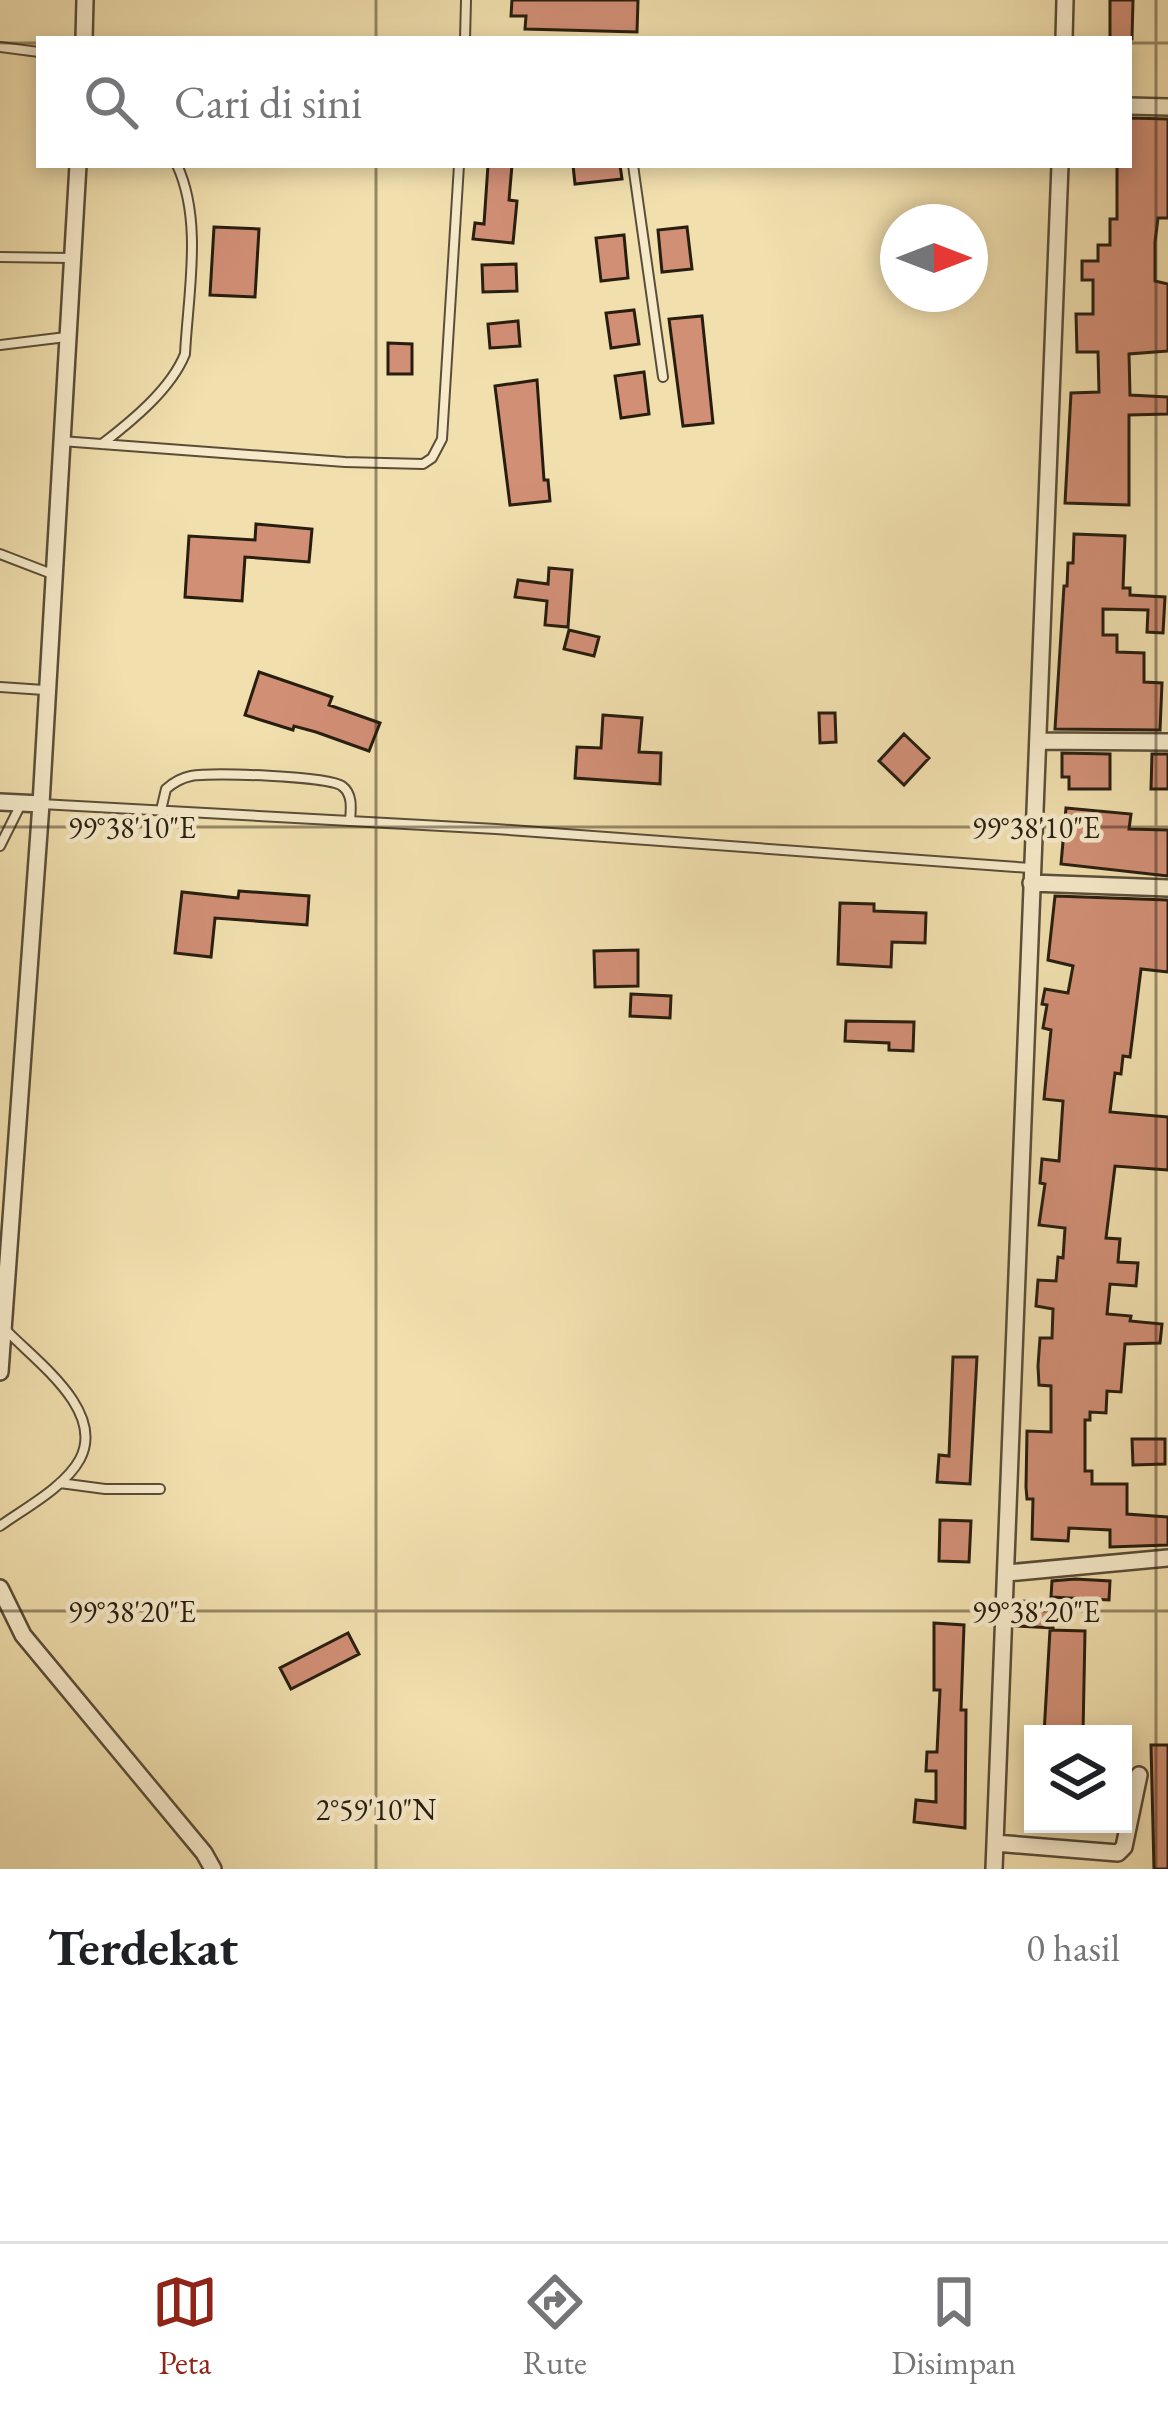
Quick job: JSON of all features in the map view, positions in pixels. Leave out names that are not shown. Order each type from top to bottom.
[{"type":"street","points":[[84,36],[85,0]]},
{"type":"street","points":[[1064,36],[1065,0]]},
{"type":"street","points":[[1132,106],[1168,107]]},
{"type":"street","points":[[0,1372],[41,804],[78,168]]},
{"type":"street","points":[[994,1869],[1060,168]]},
{"type":"street","points":[[1038,741],[1168,742]]},
{"type":"street","points":[[0,802],[41,804]]},
{"type":"street","points":[[1031,876],[1168,888]]},
{"type":"street","points":[[1007,1573],[1168,1558]]},
{"type":"street","points":[[0,1588],[23,1635],[213,1869]]},
{"type":"street","points":[[995,1843],[1118,1853],[1124,1847],[1138,1775]]},
{"type":"lane","points":[[465,36],[466,0]]},
{"type":"lane","points":[[2,49],[36,52]]},
{"type":"lane","points":[[103,444],[128,424],[178,369],[185,354],[190,218],[187,186],[178,168]]},
{"type":"lane","points":[[61,441],[344,463],[423,464],[432,458],[442,439],[459,168]]},
{"type":"lane","points":[[633,168],[663,377]]},
{"type":"lane","points":[[0,257],[73,258]]},
{"type":"lane","points":[[0,345],[66,337]]},
{"type":"lane","points":[[0,554],[52,574]]},
{"type":"lane","points":[[0,687],[44,690]]},
{"type":"lane","points":[[161,810],[166,789],[186,776],[280,777],[345,788],[351,799],[350,821]]},
{"type":"lane","points":[[0,846],[22,802]]},
{"type":"lane","points":[[41,804],[819,850],[1031,876]]},
{"type":"lane","points":[[0,1526],[59,1482],[80,1460],[86,1437],[83,1416],[4,1328]]},
{"type":"lane","points":[[59,1482],[105,1489],[160,1489]]},
{"type":"building","points":[[512,0],[638,0],[637,32],[525,29],[526,16],[511,16]]},
{"type":"building","points":[[1110,0],[1133,0],[1132,39],[1110,36]]},
{"type":"building","points":[[1132,118],[1168,119],[1168,218],[1158,218],[1155,281],[1168,284],[1168,351],[1129,354],[1130,395],[1168,397],[1168,414],[1129,415],[1129,505],[1065,503],[1071,393],[1099,392],[1098,352],[1077,352],[1076,314],[1093,314],[1093,280],[1082,280],[1082,261],[1098,261],[1098,245],[1110,245],[1110,219],[1117,219],[1117,168],[1132,168]]},
{"type":"building","points":[[488,168],[512,168],[509,200],[517,201],[513,243],[473,239],[475,223],[484,224]]},
{"type":"building","points":[[573,168],[620,168],[622,179],[575,184]]},
{"type":"building","points":[[214,227],[259,229],[255,297],[210,295]]},
{"type":"building","points":[[687,227],[692,269],[662,272],[658,230]]},
{"type":"building","points":[[624,235],[628,278],[601,281],[596,238]]},
{"type":"building","points":[[516,264],[517,291],[483,292],[482,265]]},
{"type":"building","points":[[634,310],[639,344],[611,348],[606,313]]},
{"type":"building","points":[[702,316],[713,423],[683,426],[669,319]]},
{"type":"building","points":[[518,321],[520,346],[490,348],[488,324]]},
{"type":"building","points":[[388,343],[412,344],[412,374],[388,374]]},
{"type":"building","points":[[644,372],[649,414],[621,418],[615,376]]},
{"type":"building","points":[[537,380],[544,480],[548,480],[550,501],[510,505],[495,386]]},
{"type":"building","points":[[256,524],[312,529],[309,562],[245,557],[242,601],[185,597],[189,536],[255,540]]},
{"type":"building","points":[[1074,534],[1125,536],[1123,588],[1130,588],[1130,595],[1165,597],[1163,633],[1147,632],[1148,610],[1103,609],[1103,635],[1117,635],[1117,652],[1144,653],[1144,682],[1162,683],[1160,730],[1055,729],[1064,586],[1068,563],[1073,563]]},
{"type":"building","points":[[549,568],[572,570],[568,627],[545,625],[547,601],[515,597],[518,580],[548,584]]},
{"type":"building","points":[[569,630],[599,637],[594,656],[564,649]]},
{"type":"building","points":[[259,672],[332,697],[329,705],[380,723],[369,751],[245,715]]},
{"type":"building","points":[[819,713],[835,713],[836,742],[820,743]]},
{"type":"building","points":[[603,715],[642,718],[639,752],[661,753],[660,784],[575,778],[577,747],[601,748]]},
{"type":"building","points":[[904,734],[929,758],[904,785],[879,761]]},
{"type":"building","points":[[1062,753],[1110,754],[1110,789],[1069,789],[1069,777],[1062,777]]},
{"type":"building","points":[[1152,754],[1168,754],[1168,789],[1151,789]]},
{"type":"building","points":[[1066,808],[1131,814],[1129,829],[1168,830],[1168,876],[1061,864]]},
{"type":"building","points":[[239,891],[309,896],[307,925],[215,918],[211,957],[175,953],[182,892],[238,898]]},
{"type":"building","points":[[1055,896],[1168,900],[1168,972],[1141,969],[1130,1057],[1123,1056],[1121,1074],[1115,1073],[1110,1112],[1168,1117],[1168,1170],[1115,1166],[1106,1238],[1120,1239],[1118,1262],[1138,1263],[1136,1286],[1110,1284],[1107,1314],[1162,1324],[1160,1343],[1125,1344],[1121,1392],[1107,1391],[1106,1413],[1090,1412],[1090,1420],[1085,1420],[1085,1471],[1092,1471],[1092,1484],[1127,1484],[1127,1514],[1168,1517],[1168,1545],[1110,1547],[1110,1530],[1069,1528],[1068,1541],[1032,1539],[1027,1431],[1051,1432],[1051,1386],[1039,1385],[1038,1366],[1040,1338],[1052,1338],[1053,1309],[1036,1306],[1038,1280],[1056,1281],[1065,1228],[1039,1225],[1045,1184],[1040,1183],[1042,1159],[1059,1161],[1063,1101],[1044,1099],[1051,1030],[1043,1028],[1047,1005],[1042,1004],[1045,989],[1068,993],[1073,966],[1048,960]]},
{"type":"building","points":[[840,903],[874,904],[874,911],[926,913],[925,943],[892,942],[891,967],[838,964]]},
{"type":"building","points":[[638,950],[638,986],[595,987],[594,951]]},
{"type":"building","points":[[631,994],[671,996],[670,1018],[630,1016]]},
{"type":"building","points":[[846,1021],[914,1022],[913,1051],[889,1050],[889,1043],[845,1041]]},
{"type":"building","points":[[953,1357],[977,1357],[970,1484],[937,1482],[939,1455],[949,1456]]},
{"type":"building","points":[[1132,1439],[1165,1439],[1165,1464],[1133,1465]]},
{"type":"building","points":[[940,1520],[971,1521],[969,1562],[939,1561]]},
{"type":"building","points":[[1052,1581],[1110,1581],[1109,1600],[1051,1597]]},
{"type":"building","points":[[1016,1601],[1053,1602],[1053,1628],[1015,1626]]},
{"type":"building","points":[[934,1623],[964,1625],[965,1828],[914,1822],[916,1800],[936,1802],[936,1771],[926,1771],[927,1752],[937,1752],[940,1690],[934,1690]]},
{"type":"building","points":[[1050,1630],[1085,1631],[1083,1725],[1045,1725]]},
{"type":"building","points":[[348,1633],[359,1654],[291,1689],[280,1668]]},
{"type":"building","points":[[1151,1745],[1168,1745],[1168,1869],[1154,1869]]}]
